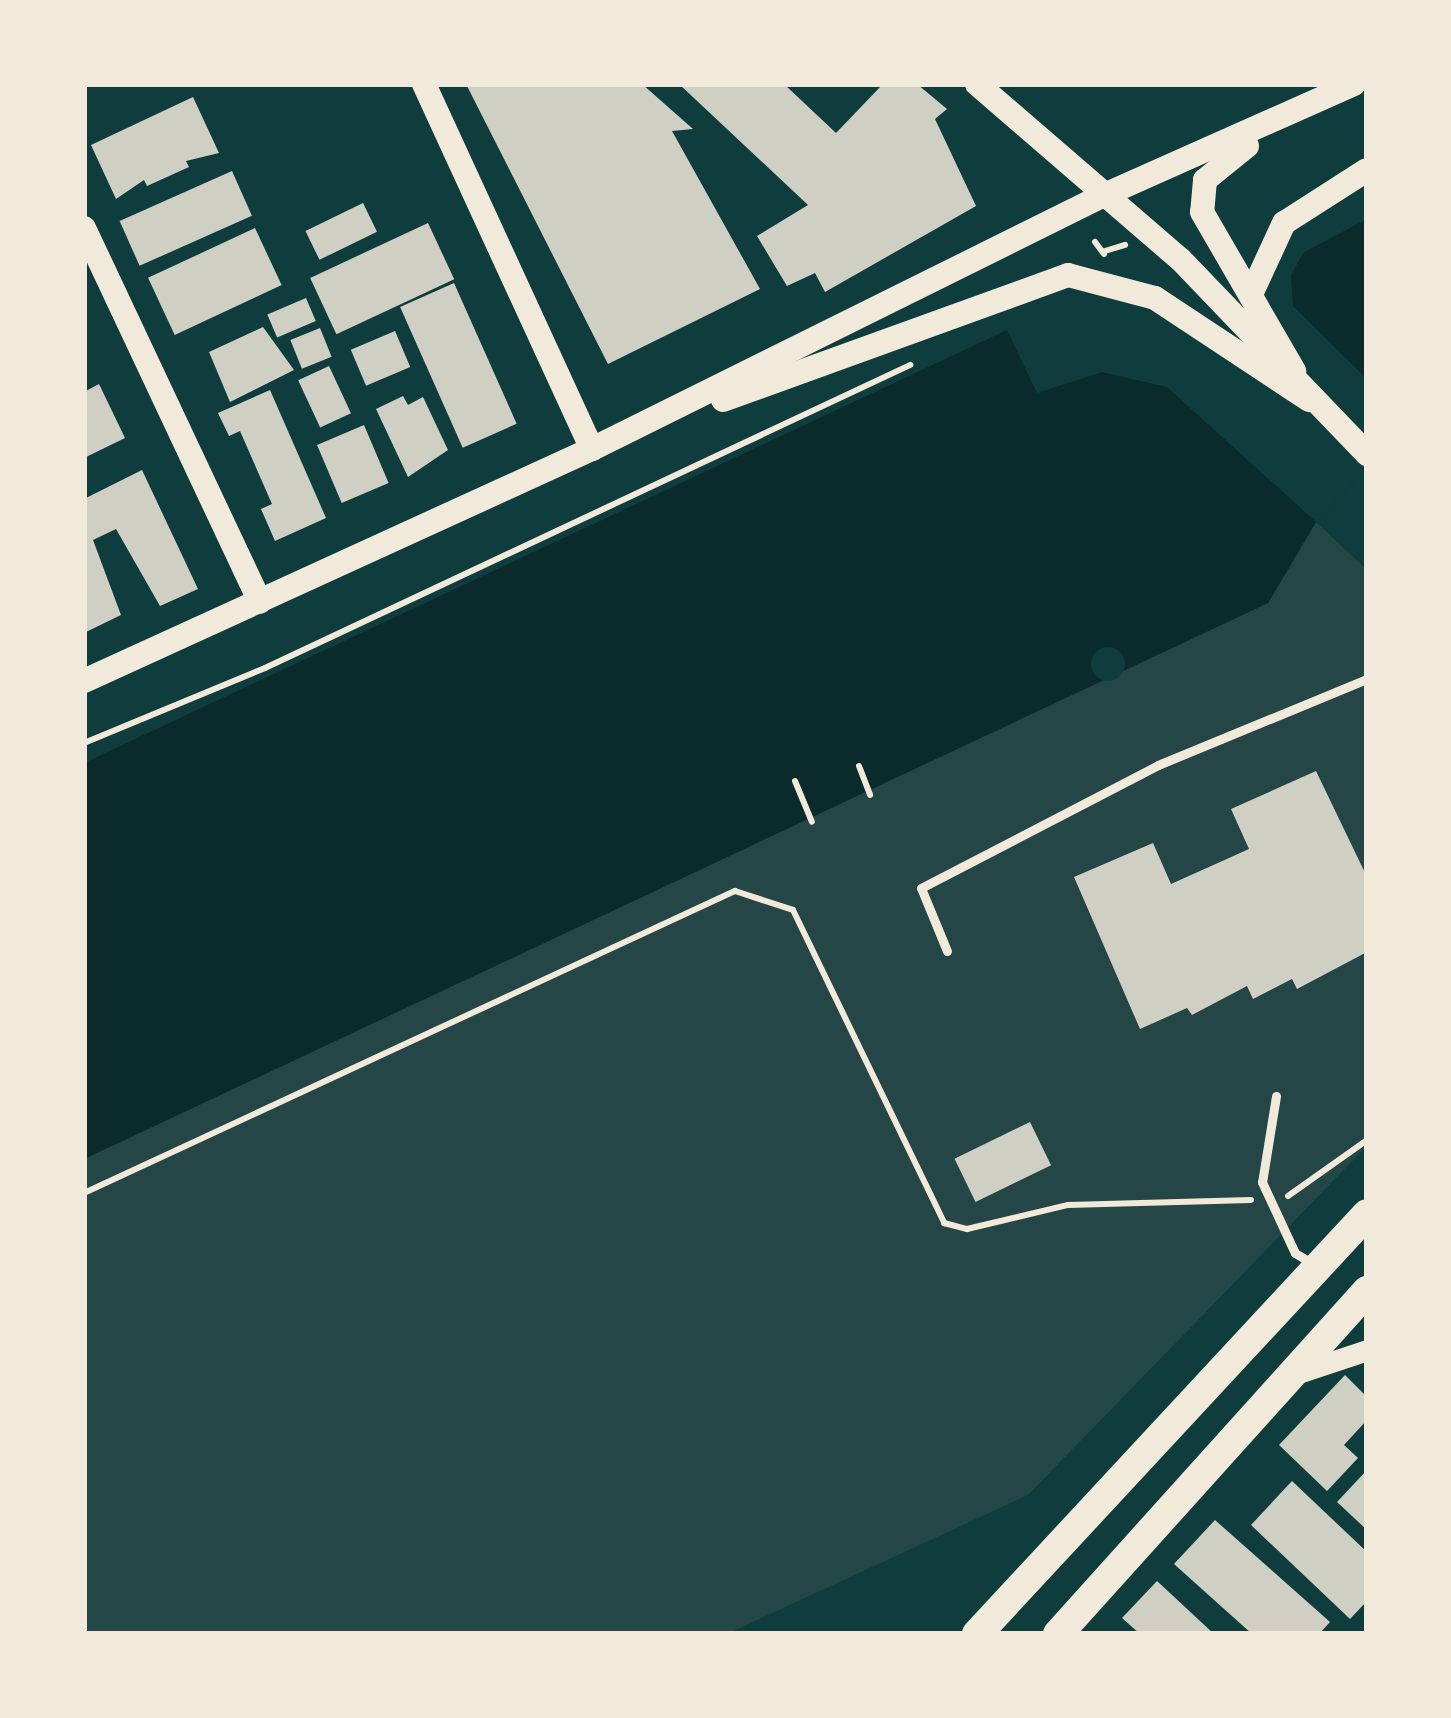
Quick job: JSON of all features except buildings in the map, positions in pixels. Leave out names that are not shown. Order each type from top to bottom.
[{"type":"main road","points":[[424,84],[592,449]]},
{"type":"main road","points":[[977,84],[1100,197],[1181,260],[1309,400],[1367,454]]},
{"type":"main road","points":[[84,681],[592,449],[1100,197],[1286,119],[1354,84]]},
{"type":"main road","points":[[1286,119],[1214,170],[1201,192],[1202,212],[1253,290],[1309,400]]},
{"type":"main road","points":[[1253,290],[1264,255],[1292,216],[1367,170]]},
{"type":"main road","points":[[84,228],[260,602]]},
{"type":"main road","points":[[592,449],[1026,285],[1102,262],[1309,400]]},
{"type":"main road","points":[[977,1634],[1367,1214]]},
{"type":"main road","points":[[1058,1634],[1367,1292]]},
{"type":"street","points":[[1292,1375],[1367,1349]]},
{"type":"lane","points":[[947,951],[921,888],[1158,765],[1367,679]]},
{"type":"lane","points":[[1276,1096],[1260,1157],[1270,1198],[1295,1253],[1318,1267]]},
{"type":"path","points":[[1095,242],[1102,262],[1127,244]]},
{"type":"path","points":[[84,742],[286,658],[918,362]]},
{"type":"path","points":[[859,766],[871,795]]},
{"type":"path","points":[[795,782],[812,822]]},
{"type":"path","points":[[84,1193],[735,891],[793,910],[944,1223],[967,1229],[1068,1205],[1270,1198],[1320,1180],[1367,1140]]},
{"type":"shaded area","points":[[1367,219],[1367,468],[1316,522],[1268,603],[84,1159],[84,763],[1007,330],[1037,393]]},
{"type":"shaded area","points":[[1316,522],[1367,570],[1367,1146],[1028,1495],[727,1634],[84,1634],[84,1159],[1268,603]]},
{"type":"pier","points":[[1306,248],[1291,275],[1293,306],[1367,379],[1367,468],[1316,522],[1167,387],[1102,372],[1037,393]]},
{"type":"pier","points":[[1108,647],[1120,652],[1125,664],[1120,676],[1108,681],[1096,676],[1091,664],[1096,652]]}]
